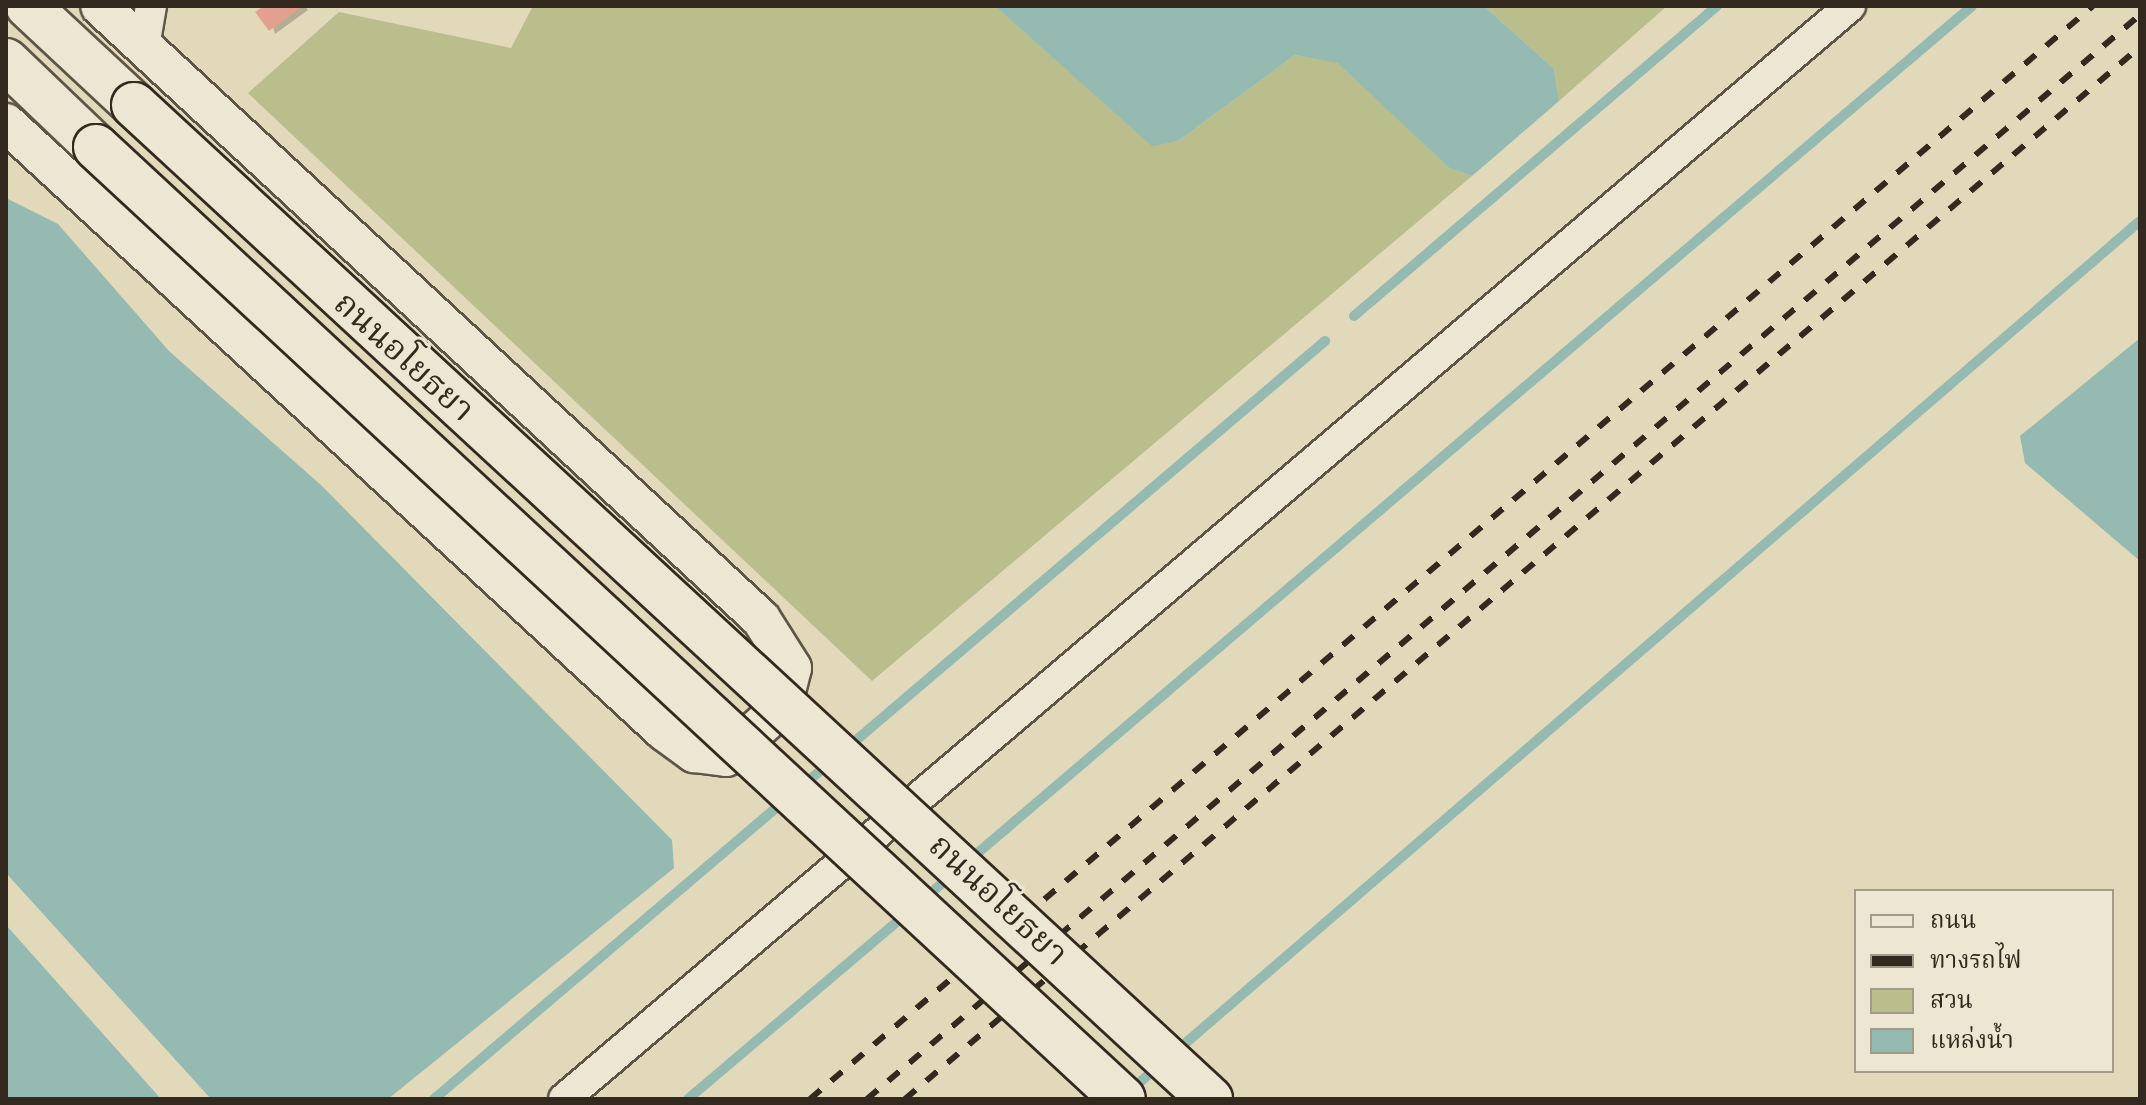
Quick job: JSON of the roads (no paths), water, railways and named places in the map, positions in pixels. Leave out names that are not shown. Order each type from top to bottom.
[{"type":"main road","name":"ถนนอโยธยา","points":[[28,6],[1210,1099]]},
{"type":"main road","name":"ถนนอโยธยา","points":[[6,61],[1123,1099]]},
{"type":"street","name":"ถนนอโยธยา","points":[[14,138],[665,732],[712,759],[744,747],[782,707],[793,684],[786,649],[761,619],[100,6]]},
{"type":"street","points":[[144,47],[151,6]]},
{"type":"street","points":[[564,1099],[1850,6]]},
{"type":"water","points":[[995,6],[1484,6],[1554,69],[1559,101],[1472,176],[1449,168],[1338,63],[1295,55],[1178,141],[1152,146]]},
{"type":"water","points":[[6,198],[58,224],[169,351],[321,485],[672,840],[674,868],[388,1099],[211,1099],[6,873]]},
{"type":"water","points":[[2140,338],[2140,561],[2025,463],[2020,436]]},
{"type":"water","points":[[6,925],[161,1099],[6,1099]]},
{"type":"waterway","points":[[1354,316],[1717,6]]},
{"type":"waterway","points":[[967,862],[1972,6]]},
{"type":"waterway","points":[[1174,1053],[2140,221]]},
{"type":"waterway","points":[[847,748],[1325,341]]},
{"type":"waterway","points":[[801,787],[832,761]]},
{"type":"waterway","points":[[434,1099],[786,799]]},
{"type":"waterway","points":[[921,901],[952,875]]},
{"type":"waterway","points":[[688,1099],[906,914]]},
{"type":"waterway","points":[[1128,1092],[1159,1066]]},
{"type":"railway","points":[[810,1099],[2093,6]]},
{"type":"railway","points":[[867,1099],[2140,15]]},
{"type":"railway","points":[[905,1099],[2140,47]]}]
